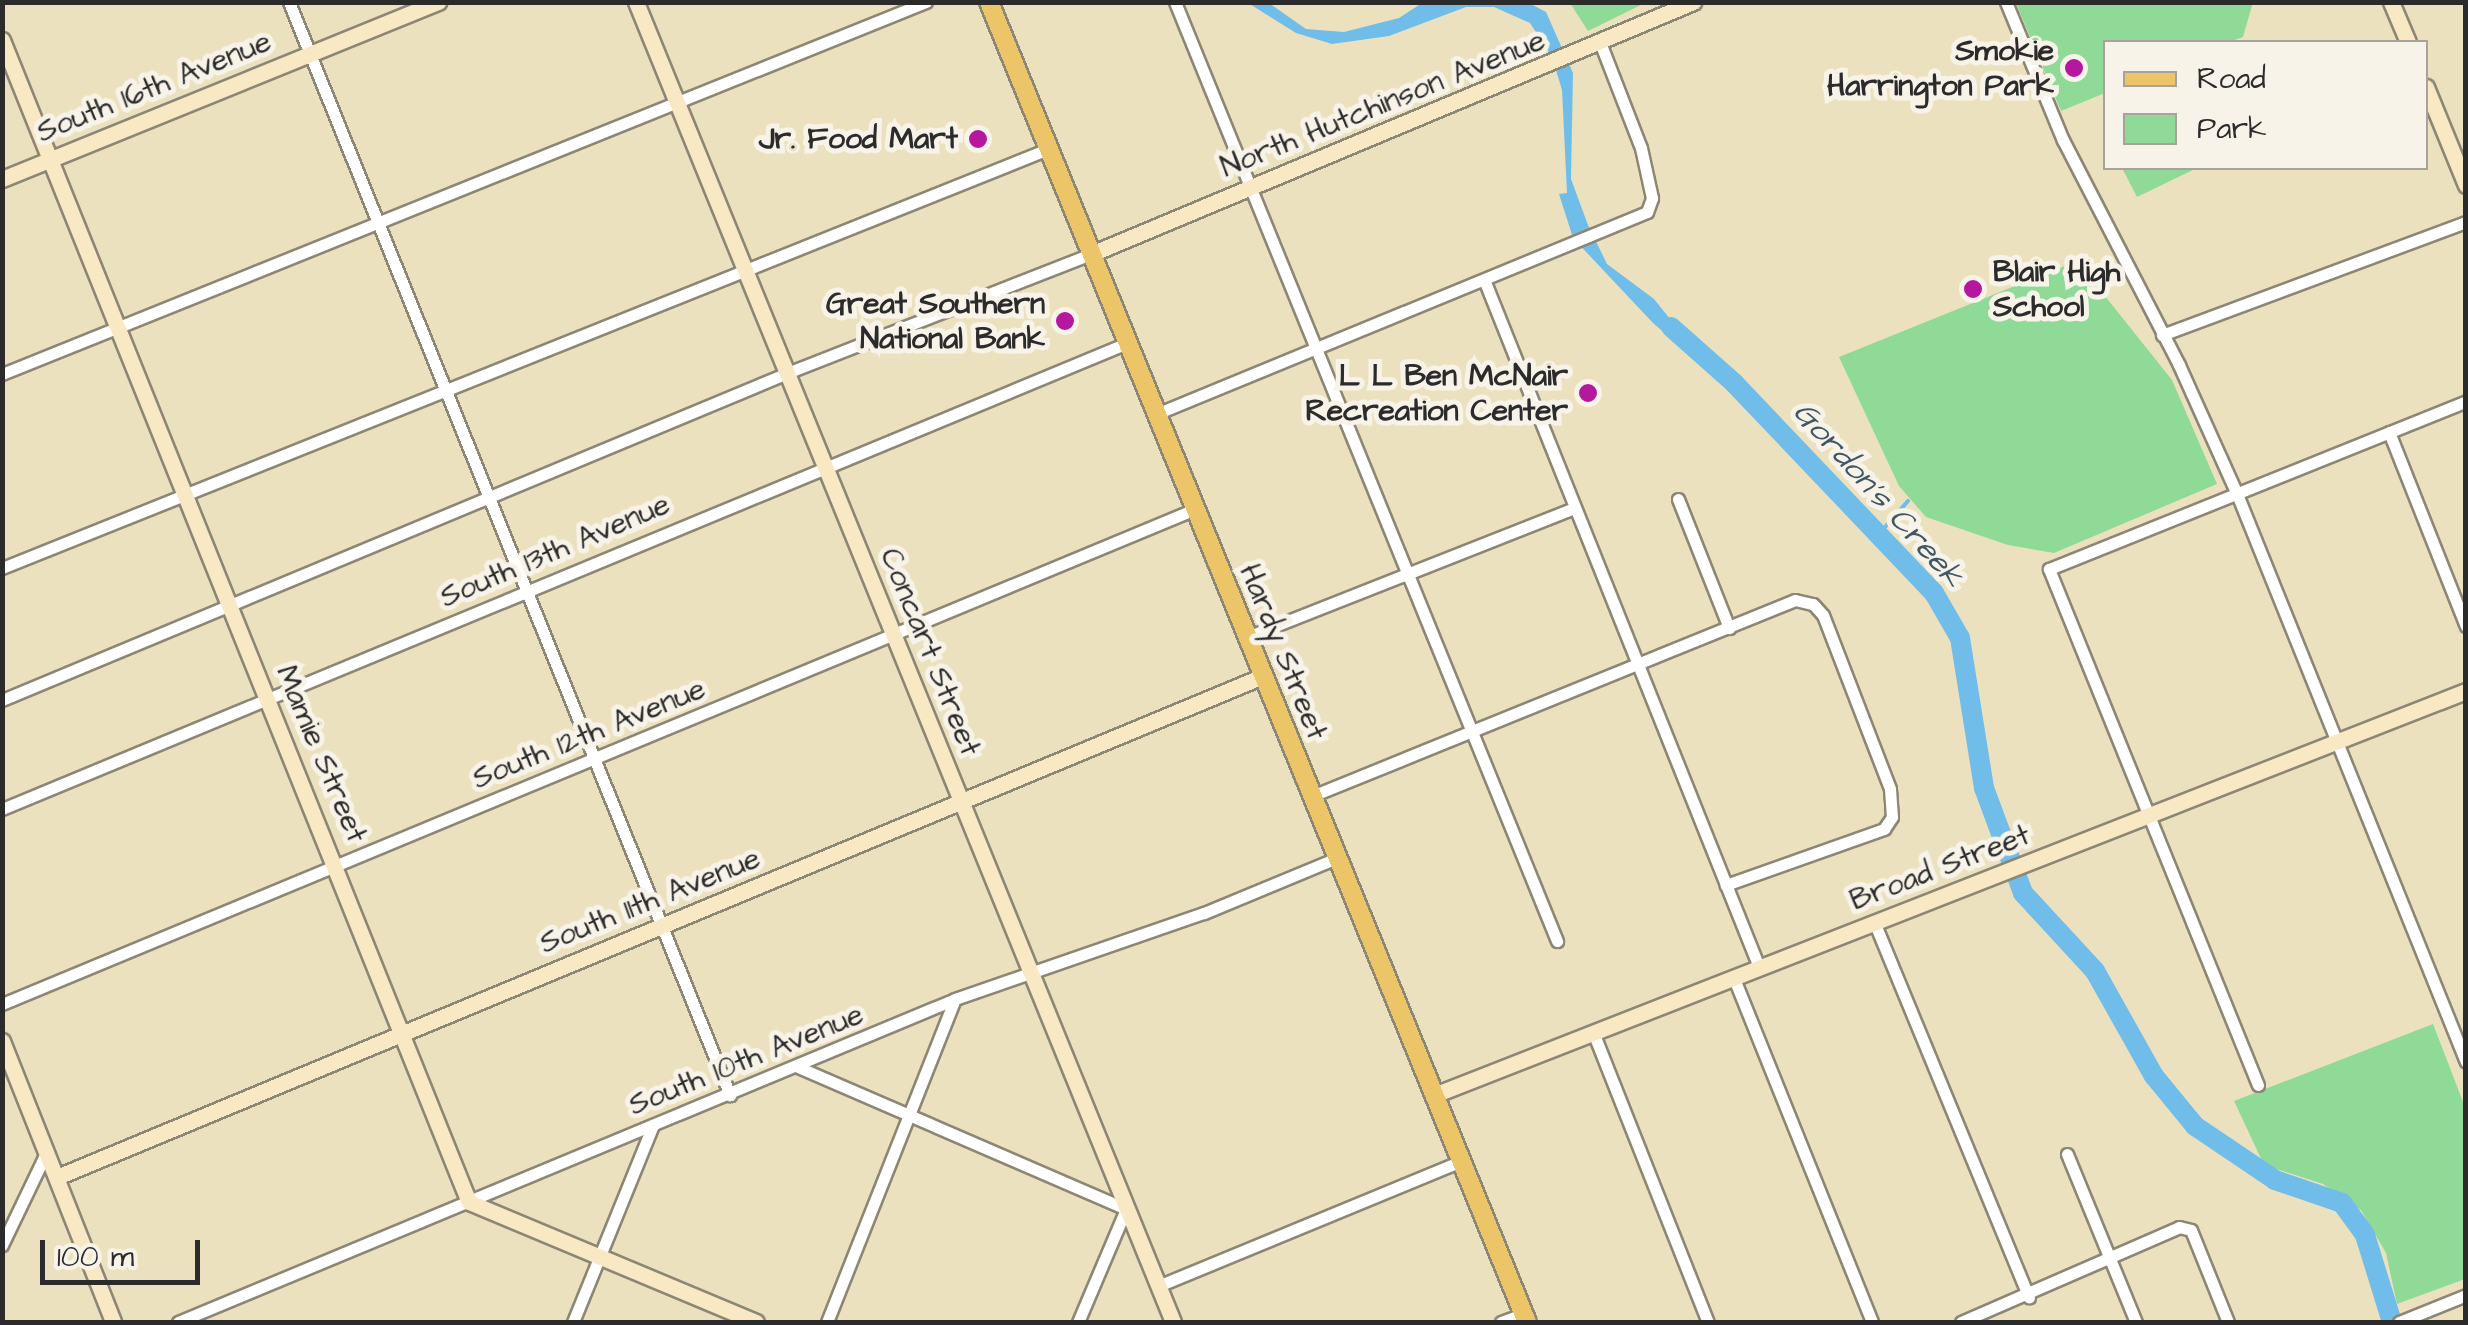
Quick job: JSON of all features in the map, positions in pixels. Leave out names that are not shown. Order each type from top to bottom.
[{"type":"main road","name":"Hardy Street","points":[[988,2],[1525,1318]]},
{"type":"street","points":[[289,2],[442,390],[730,1095]]},
{"type":"street","name":"South 16th Avenue","points":[[2,179],[438,2]]},
{"type":"street","name":"Concart Street","points":[[636,2],[1173,1322]]},
{"type":"street","points":[[2,374],[926,2]]},
{"type":"street","points":[[1175,2],[1313,352],[1558,940]]},
{"type":"street","points":[[2006,2],[2063,140],[2236,494],[2466,1062]]},
{"type":"street","points":[[2392,2],[2407,40]]},
{"type":"street","name":"North Hutchinson Avenue","points":[[1091,254],[1248,186],[1543,70],[1693,3]]},
{"type":"street","name":"Mamie Street","points":[[2,40],[470,1202]]},
{"type":"street","points":[[1156,414],[1612,231],[1647,212],[1652,198],[1632,119],[1594,48]]},
{"type":"street","points":[[2428,92],[2466,185]]},
{"type":"street","points":[[2,568],[1048,148]]},
{"type":"street","points":[[2162,336],[2466,222]]},
{"type":"street","points":[[2,700],[787,373],[1091,254]]},
{"type":"street","points":[[1484,282],[1759,967]]},
{"type":"street","name":"South 13th Avenue","points":[[2,809],[1127,343]]},
{"type":"street","points":[[2258,1085],[2048,569],[2466,401]]},
{"type":"street","points":[[2389,432],[2466,626]]},
{"type":"street","points":[[1678,499],[1729,628]]},
{"type":"street","points":[[1247,637],[1574,508]]},
{"type":"street","name":"South 12th Avenue","points":[[2,1004],[1195,509]]},
{"type":"street","points":[[1312,796],[1638,667],[1795,600],[1813,604],[1824,615],[1890,789],[1892,816],[1884,829],[1726,885]]},
{"type":"street","name":"South 11th Avenue","points":[[57,1177],[962,805],[1263,676]]},
{"type":"street","name":"Broad Street","points":[[1434,1096],[2466,691]]},
{"type":"street","name":"South 10th Avenue","points":[[178,1322],[955,999],[1204,913],[1337,858]]},
{"type":"street","points":[[1875,924],[2029,1297]]},
{"type":"street","points":[[1733,976],[1872,1322]]},
{"type":"street","points":[[827,1322],[912,1118],[955,999]]},
{"type":"street","points":[[1592,1032],[1708,1322]]},
{"type":"street","points":[[2,1041],[113,1322]]},
{"type":"street","points":[[798,1067],[1126,1209],[1078,1322]]},
{"type":"street","points":[[573,1322],[652,1125]]},
{"type":"street","points":[[2,1244],[47,1151]]},
{"type":"street","points":[[2067,1154],[2136,1322]]},
{"type":"street","points":[[1158,1286],[1461,1162]]},
{"type":"street","points":[[470,1202],[756,1322]]},
{"type":"street","points":[[1961,1322],[2111,1262],[2149,1237],[2191,1230],[2228,1322]]},
{"type":"street","points":[[2400,1322],[2466,1295]]},
{"type":"street","points":[[1501,1322],[1525,1318]]},
{"type":"green space","name":"Smokie Harrington Park","points":[[2253,2],[2243,37],[2235,40],[2103,40],[2103,94],[2061,111],[2016,3]]},
{"type":"green space","points":[[1570,3],[1645,3],[1588,31]]},
{"type":"green space","points":[[2123,170],[2193,170],[2137,197]]},
{"type":"green space","points":[[2077,261],[2172,380],[2217,484],[2054,553],[2008,545],[1926,517],[1899,486],[1839,357]]},
{"type":"green space","points":[[2433,1024],[2465,1107],[2465,1279],[2397,1304],[2386,1253],[2361,1210],[2323,1184],[2264,1165],[2234,1101]]},
{"type":"water","points":[[1248,3],[1269,3],[1306,29],[1344,32],[1399,18],[1422,3],[1529,3],[1546,12],[1573,73],[1571,179],[1588,225],[1607,264],[1654,299],[1691,345],[1682,348],[1653,323],[1573,238],[1559,194],[1567,193],[1562,90],[1552,57],[1530,23],[1494,7],[1466,7],[1389,36],[1332,44],[1296,33]]},
{"type":"waterway","name":"Gordon's Creek","points":[[1671,327],[1734,383],[1934,593],[1960,638],[1984,788],[2023,893],[2095,971],[2154,1076],[2195,1126],[2275,1180],[2342,1203],[2365,1235],[2392,1322]]},
{"type":"waterway","points":[[1879,534],[1908,501]]},
{"type":"place","name":"Smokie Harrington Park","points":[[2074,68]]},
{"type":"place","name":"Jr. Food Mart","points":[[978,139]]},
{"type":"place","name":"Blair High School","points":[[1973,289]]},
{"type":"place","name":"Great Southern National Bank","points":[[1065,321]]},
{"type":"place","name":"L L Ben McNair Recreation Center","points":[[1588,393]]}]
